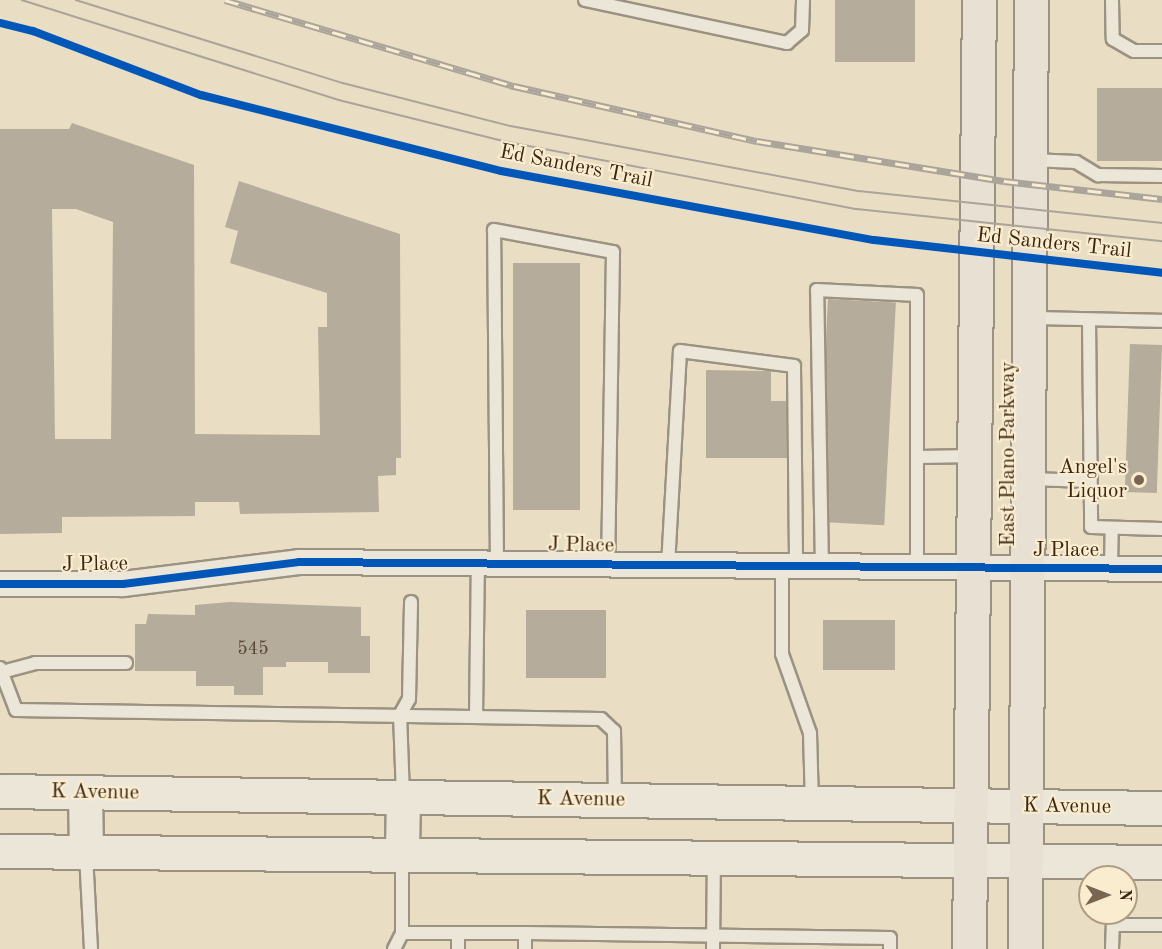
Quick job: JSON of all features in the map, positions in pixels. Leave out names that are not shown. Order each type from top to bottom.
[{"type":"main road","name":"East Plano Parkway","points":[[969,949],[978,0]]},
{"type":"main road","name":"East Plano Parkway","points":[[1025,949],[1028,479],[1026,318],[1031,0]]},
{"type":"main road","name":"K Avenue","points":[[0,790],[1162,808]]},
{"type":"main road","points":[[86,793],[86,850]]},
{"type":"main road","points":[[402,852],[403,797]]},
{"type":"main road","points":[[0,851],[402,852],[1026,860],[1078,865]]},
{"type":"main road","points":[[1138,865],[1162,862]]},
{"type":"street","name":"J Place","points":[[0,584],[123,584],[298,562],[974,570],[1162,569]]},
{"type":"lane","points":[[594,1],[787,43],[802,30],[803,0]]},
{"type":"lane","points":[[1112,0],[1113,39],[1134,51],[1162,51]]},
{"type":"lane","points":[[1029,160],[1076,162],[1098,174],[1162,176]]},
{"type":"lane","points":[[476,717],[488,563],[494,230],[613,252],[608,564]]},
{"type":"lane","points":[[822,568],[817,290],[917,295],[919,457],[917,569]]},
{"type":"lane","points":[[1026,318],[1162,321]]},
{"type":"lane","points":[[1089,320],[1091,527],[1112,530],[1162,529]]},
{"type":"lane","points":[[668,566],[680,351],[794,366],[789,568],[782,654],[810,733],[813,804]]},
{"type":"lane","points":[[919,457],[975,456]]},
{"type":"lane","points":[[1028,479],[1089,481]]},
{"type":"lane","points":[[1111,569],[1112,530]]},
{"type":"lane","points":[[403,797],[400,715],[409,699],[411,602]]},
{"type":"lane","points":[[126,663],[35,663],[1,670],[16,710],[601,719],[614,731],[615,801]]},
{"type":"lane","points":[[86,850],[91,949]]},
{"type":"lane","points":[[394,949],[402,933],[402,852]]},
{"type":"lane","points":[[713,949],[714,857]]},
{"type":"lane","points":[[1138,922],[1162,925]]},
{"type":"lane","points":[[1112,925],[1112,949]]},
{"type":"lane","points":[[402,933],[890,938],[890,949]]},
{"type":"lane","points":[[458,933],[458,949]]},
{"type":"lane","points":[[525,933],[525,949]]},
{"type":"building","points":[[835,0],[915,0],[915,62],[835,62]]},
{"type":"building","points":[[1097,88],[1162,88],[1162,161],[1097,161]]},
{"type":"building","points":[[72,123],[194,165],[195,434],[320,435],[318,327],[327,327],[327,293],[230,263],[238,231],[225,227],[239,181],[400,234],[401,458],[396,458],[396,475],[378,476],[379,512],[240,514],[239,502],[195,502],[195,516],[62,517],[62,533],[0,534],[0,129],[69,129]],"holes":[[[52,209],[76,209],[113,222],[111,439],[55,439]]]},
{"type":"building","points":[[513,263],[580,263],[580,510],[513,510]]},
{"type":"building","points":[[828,299],[896,303],[884,525],[816,522]]},
{"type":"building","points":[[1130,344],[1162,345],[1157,493],[1125,492]]},
{"type":"building","points":[[706,370],[771,371],[771,401],[786,401],[787,458],[706,458]]},
{"type":"building","points":[[230,602],[361,607],[361,636],[370,636],[370,673],[328,673],[328,662],[286,662],[286,667],[263,667],[263,695],[234,695],[234,686],[196,686],[196,671],[135,671],[135,624],[146,624],[148,614],[195,615],[195,605]]},
{"type":"building","points":[[526,610],[606,610],[606,678],[526,678]]},
{"type":"building","points":[[823,620],[895,620],[895,670],[823,670]]},
{"type":"tram line","points":[[22,0],[339,100],[508,142],[857,209],[1162,241]]},
{"type":"tram line","points":[[76,0],[343,83],[511,126],[859,191],[1162,223]]},
{"type":"railway","points":[[225,0],[514,86],[757,141],[1004,181],[1162,199]]},
{"type":"cycle path","name":"Ed Sanders Trail","points":[[0,23],[33,31],[201,95],[501,171],[874,240],[1162,273]]},
{"type":"cycle path","points":[[0,584],[123,584],[299,562],[1162,569]]},
{"type":"place","name":"Angel's Liquor","points":[[1139,480]]}]
